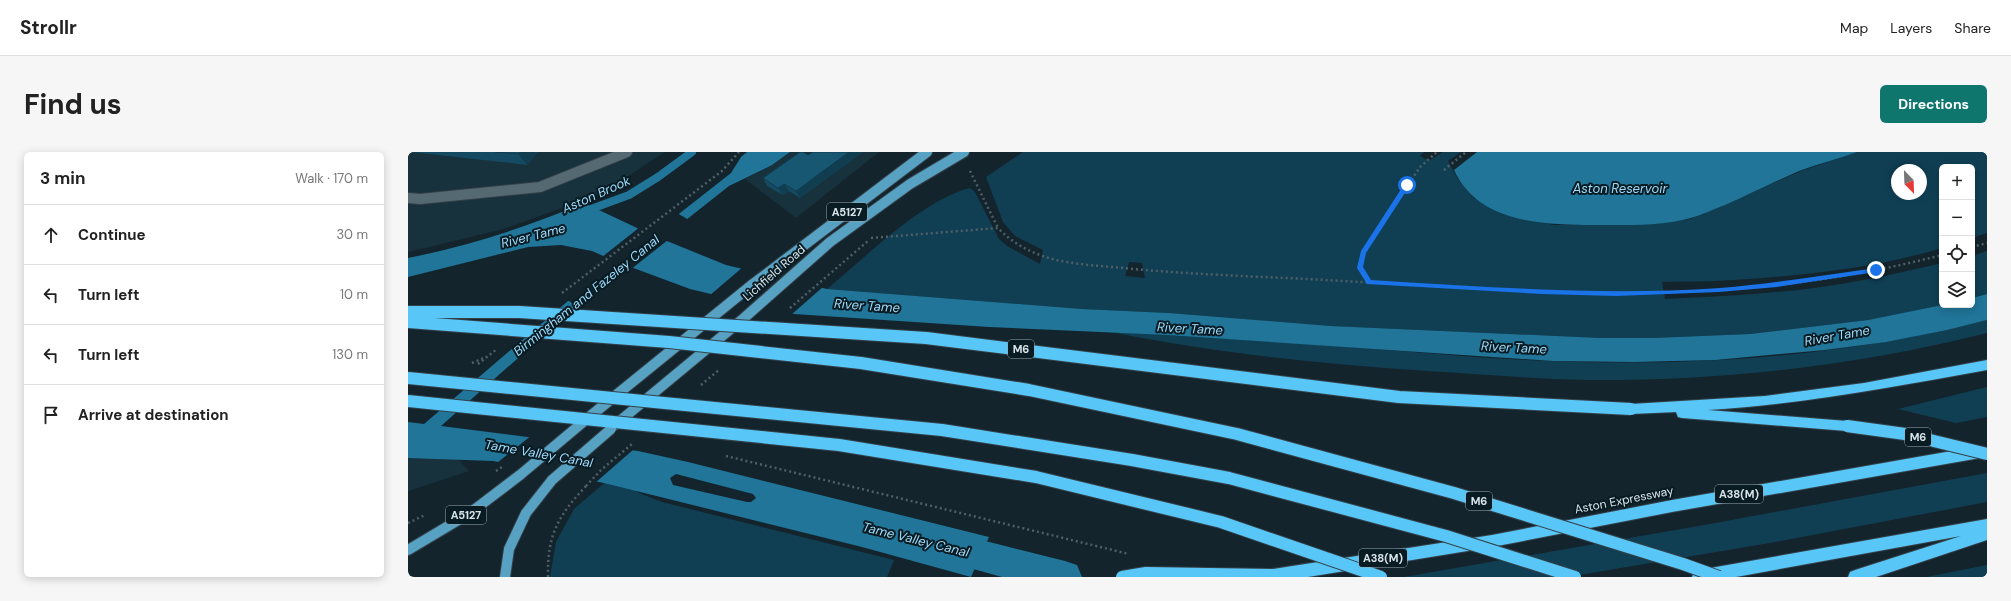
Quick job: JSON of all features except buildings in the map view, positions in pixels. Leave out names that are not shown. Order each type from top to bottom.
[{"type":"highway","name":"M6","points":[[408,312],[526,312],[926,338],[1244,379],[1399,397],[1632,409],[1868,428],[1935,440],[1987,452]]},
{"type":"highway","name":"M6","points":[[408,322],[676,343],[861,363],[1029,390],[1237,434],[1424,485],[1683,564],[1719,577]]},
{"type":"highway","points":[[1632,409],[1773,400],[1864,388],[1987,365]]},
{"type":"highway","points":[[408,378],[942,430],[1132,460],[1229,478],[1446,536],[1575,577]]},
{"type":"highway","points":[[408,401],[839,444],[1036,477],[1221,522],[1381,577]]},
{"type":"highway","name":"Aston Expressway","points":[[1270,576],[1492,541],[1672,506],[1987,452]]},
{"type":"highway","points":[[1699,577],[1987,525]]},
{"type":"highway","points":[[1855,577],[1987,534]]},
{"type":"highway","name":"A38(M)","points":[[1122,577],[1146,574],[1270,576]]},
{"type":"main road","name":"Lichfield Road","points":[[408,550],[470,513],[520,475],[630,382],[772,268],[927,152]]},
{"type":"main road","name":"Lichfield Road","points":[[505,577],[509,549],[523,520],[552,480],[744,318],[830,242],[910,184],[963,153]]},
{"type":"lane","points":[[408,198],[420,199],[540,187],[627,152]]},
{"type":"path","points":[[559,295],[670,209],[722,171],[732,158],[739,152]]},
{"type":"path","points":[[1370,283],[1360,268],[1363,252],[1420,167],[1437,152]]},
{"type":"path","points":[[1444,170],[1453,161],[1466,152]]},
{"type":"path","points":[[963,153],[998,228],[1008,239],[1019,246],[1061,261],[1148,271],[1526,291],[1608,293],[1719,290],[1833,277],[1876,270],[1939,256]]},
{"type":"path","points":[[871,238],[998,228]]},
{"type":"path","points":[[1975,246],[1987,242]]},
{"type":"path","points":[[784,313],[822,281]]},
{"type":"path","points":[[695,390],[725,364]]},
{"type":"path","points":[[548,577],[547,555],[554,527],[572,500],[601,470],[637,440]]},
{"type":"path","points":[[719,454],[1130,554]]},
{"type":"shaded area","points":[[408,152],[665,152],[601,194],[504,229],[408,252]]},
{"type":"shaded area","points":[[790,152],[879,152],[796,218],[745,179],[772,165]]},
{"type":"shaded area","points":[[1023,152],[1424,152],[1420,156],[1429,161],[1443,152],[1461,152],[1448,161],[1458,179],[1474,198],[1506,215],[1554,225],[1625,225],[1691,219],[1801,171],[1857,152],[1987,152],[1987,233],[1975,237],[1975,164],[1939,164],[1939,249],[1891,261],[1838,270],[1723,281],[1662,282],[1665,299],[1740,295],[1810,289],[1876,278],[1939,264],[1939,306],[1868,320],[1750,334],[1652,338],[1601,338],[1331,326],[1169,313],[1082,309],[827,289],[895,231],[914,217],[933,204],[952,194],[970,188],[975,192],[999,239],[1007,246],[1040,264],[1043,250],[1015,236],[1003,222],[986,177]],"holes":[[[1129,262],[1142,263],[1145,278],[1125,276]]]},
{"type":"shaded area","points":[[1987,251],[1987,294],[1975,297],[1975,272],[1975,255]]},
{"type":"shaded area","points":[[1987,320],[1987,333],[1938,345],[1839,363],[1738,374],[1637,380],[1547,379],[1348,365],[1229,352],[1111,332],[1290,343],[1501,359],[1662,362],[1717,360],[1826,350],[1934,332]]},
{"type":"shaded area","points":[[1987,387],[1987,417],[1956,423],[1898,409]]},
{"type":"shaded area","points":[[408,458],[457,458],[469,471],[408,491]]},
{"type":"shaded area","points":[[616,473],[639,493],[662,502],[894,560],[887,577],[550,577],[556,542],[574,509]]},
{"type":"shaded area","points":[[1987,473],[1987,502],[1770,543],[1567,577],[1404,577],[1710,524]]},
{"type":"shaded area","points":[[1987,565],[1987,577],[1926,577]]},
{"type":"water","points":[[747,152],[790,152],[772,165],[729,186],[662,239],[726,265],[827,289],[1082,309],[1169,313],[1331,326],[1601,338],[1652,338],[1750,334],[1868,320],[1939,306],[1939,308],[1975,308],[1975,297],[1987,294],[1987,320],[1947,330],[1886,342],[1825,350],[1715,360],[1634,362],[1553,361],[1167,335],[989,327],[794,314],[690,289],[628,266],[577,306],[441,426],[638,451],[688,462],[989,537],[971,577],[862,547],[604,483],[493,461],[408,458],[408,422],[424,424],[568,301],[617,262],[592,251],[561,245],[528,247],[408,277],[408,258],[453,248],[498,235],[584,203],[652,235],[731,173],[741,157]],"holes":[[[676,474],[753,494],[756,498],[751,502],[747,502],[673,485],[670,478]]]},
{"type":"water","name":"Aston Reservoir","points":[[1477,152],[1857,152],[1799,171],[1725,205],[1691,218],[1652,224],[1569,225],[1523,220],[1502,213],[1482,203],[1466,189],[1454,170]]},
{"type":"pier","points":[[677,213],[689,220],[666,238],[668,240],[579,307],[567,300],[614,262],[602,257],[640,227],[652,232]]},
{"type":"pier","points":[[743,267],[824,286],[791,315],[709,296]]},
{"type":"pier","points":[[532,435],[634,449],[595,483],[497,463]]},
{"type":"waterway","name":"Aston Brook","points":[[583,212],[629,195],[658,177],[692,152]]},
{"type":"waterway","name":"Tame Valley Canal","points":[[942,546],[1065,577]]},
{"type":"route","points":[[1407,185],[1363,252],[1360,268],[1370,283],[1542,292],[1616,294],[1719,290],[1833,277],[1876,270]]},
{"type":"water label","name":"River Tame","points":[[533,235]]},
{"type":"water label","name":"Birmingham and Fazeley Canal","points":[[586,295]]},
{"type":"water label","name":"River Tame","points":[[867,305]]},
{"type":"water label","name":"River Tame","points":[[1190,328]]},
{"type":"water label","name":"River Tame","points":[[1837,335]]},
{"type":"water label","name":"River Tame","points":[[1514,347]]}]
